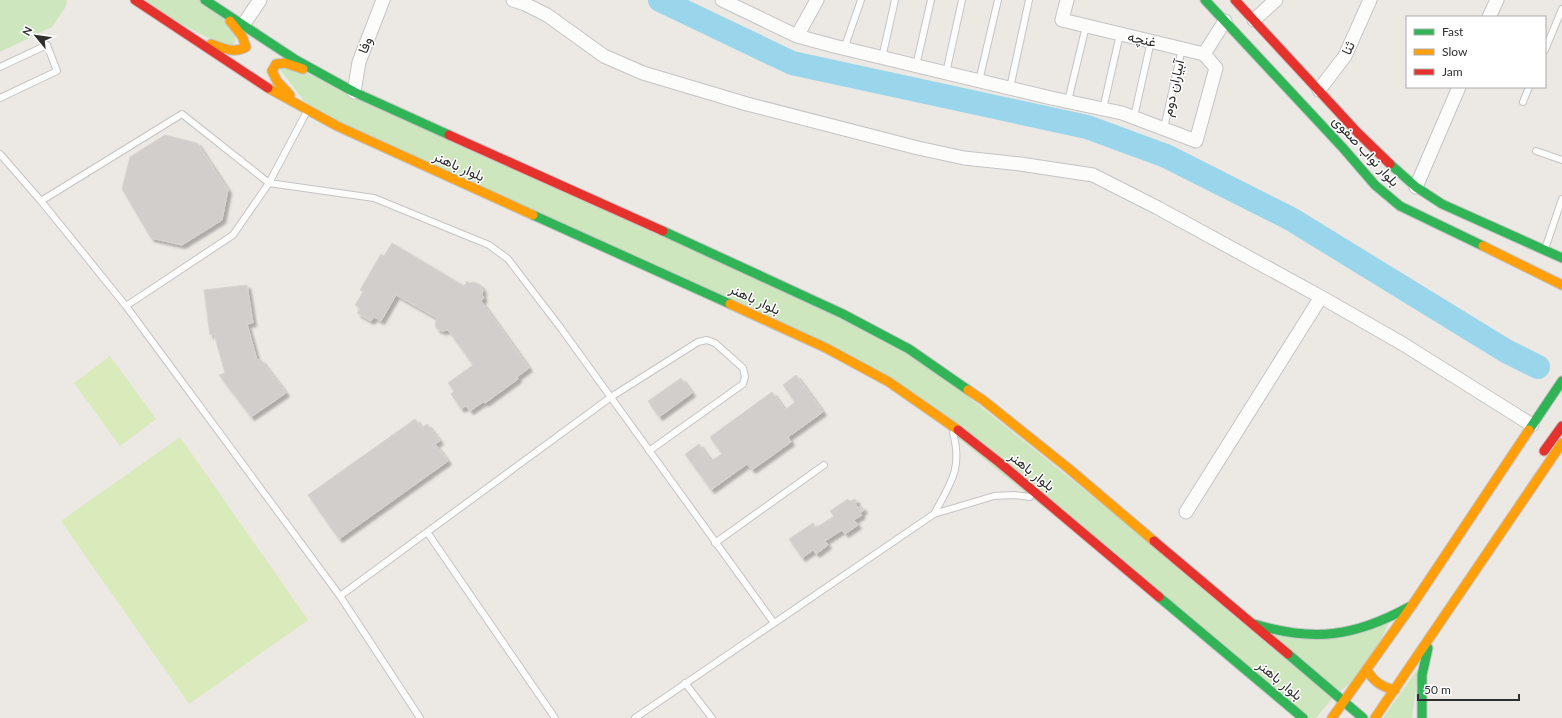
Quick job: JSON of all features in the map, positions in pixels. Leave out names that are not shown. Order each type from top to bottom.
[{"type":"main road","name":"بلوار باهنر","points":[[135,0],[276,93],[337,126],[753,314],[826,348],[889,382],[950,424],[1044,498],[1303,718]]},
{"type":"main road","name":"بلوار باهنر","points":[[206,0],[296,60],[354,92],[776,282],[843,314],[909,349],[983,400],[1068,468],[1363,718]]},
{"type":"main road","points":[[184,32],[208,43],[233,51],[241,51],[246,47],[245,42],[237,29],[206,0]]},
{"type":"main road","name":"بلوار نواب صفوی","points":[[1205,0],[1343,148],[1375,185],[1400,206],[1562,285]]},
{"type":"main road","name":"بلوار نواب صفوی","points":[[1235,0],[1358,133],[1388,163],[1416,187],[1442,204],[1562,258]]},
{"type":"main road","points":[[310,112],[278,84],[272,71],[276,64],[285,63],[331,79]]},
{"type":"main road","points":[[1494,252],[1515,253]]},
{"type":"main road","points":[[1529,253],[1562,267]]},
{"type":"main road","points":[[1332,718],[1413,604],[1559,385]]},
{"type":"main road","points":[[1525,497],[1536,464],[1562,426]]},
{"type":"main road","points":[[1376,718],[1562,443]]},
{"type":"main road","points":[[1252,624],[1275,632],[1315,636],[1334,635],[1375,625],[1391,618],[1413,604]]},
{"type":"main road","points":[[1422,718],[1422,675],[1430,639]]},
{"type":"main road","points":[[1367,670],[1371,679],[1378,685],[1395,690]]},
{"type":"street","points":[[243,25],[260,0]]},
{"type":"street","name":"وفا","points":[[354,92],[359,62],[383,0]]},
{"type":"street","points":[[513,0],[547,15],[604,56],[650,75],[784,114],[873,137],[964,158],[1020,164],[1093,175],[1158,208],[1321,297],[1403,344],[1532,425]]},
{"type":"street","points":[[797,36],[817,0]]},
{"type":"street","name":"غنچه","points":[[1067,0],[1062,20],[1204,54]]},
{"type":"street","points":[[1254,20],[1276,0]]},
{"type":"street","name":"ثنا","points":[[1319,90],[1345,56],[1370,0]]},
{"type":"street","points":[[1489,16],[1497,0]]},
{"type":"street","points":[[727,1],[797,36],[844,49],[1134,117],[1196,141],[1216,68],[1204,54],[1225,21]]},
{"type":"street","points":[[1416,187],[1459,88]]},
{"type":"street","points":[[1186,512],[1321,297]]},
{"type":"lane","points":[[844,49],[861,0]]},
{"type":"lane","points":[[882,58],[895,0]]},
{"type":"lane","points":[[916,66],[932,0]]},
{"type":"lane","points":[[946,73],[962,0]]},
{"type":"lane","points":[[979,81],[998,0]]},
{"type":"lane","points":[[1010,88],[1029,0]]},
{"type":"lane","points":[[1546,48],[1559,24],[1562,8]]},
{"type":"lane","points":[[1068,101],[1086,26]]},
{"type":"lane","points":[[1103,109],[1120,34]]},
{"type":"lane","points":[[1134,117],[1151,41]]},
{"type":"lane","points":[[0,67],[47,45],[58,71],[0,98]]},
{"type":"lane","name":"آبیاران دوم","points":[[1164,128],[1182,48]]},
{"type":"lane","points":[[1523,102],[1529,88]]},
{"type":"lane","points":[[126,306],[234,235],[269,183],[310,112]]},
{"type":"lane","points":[[41,201],[182,114],[269,183],[374,198],[489,245],[508,260],[560,327],[774,623]]},
{"type":"lane","points":[[1536,151],[1562,160]]},
{"type":"lane","points":[[0,154],[41,201],[126,306],[340,596],[420,718]]},
{"type":"lane","points":[[1544,250],[1562,199]]},
{"type":"lane","points":[[340,596],[611,397],[698,342],[706,340],[715,343],[743,368],[745,377],[743,384],[649,451]]},
{"type":"lane","points":[[934,514],[951,483],[956,470],[956,444],[950,424]]},
{"type":"lane","points":[[715,543],[824,465]]},
{"type":"lane","points":[[635,718],[934,514],[994,496],[1014,495],[1044,498]]},
{"type":"lane","points":[[427,532],[555,718]]},
{"type":"lane","points":[[685,683],[712,718]]},
{"type":"green space","points":[[0,0],[66,0],[67,2],[65,8],[52,27],[0,52]]},
{"type":"green space","points":[[135,0],[205,0],[237,29],[233,51]]},
{"type":"green space","points":[[285,63],[909,349],[1252,624],[1292,635],[1391,618],[1367,670],[1335,695],[1316,718],[1303,718],[889,382],[313,113],[276,64]]},
{"type":"green space","points":[[110,356],[156,419],[120,446],[74,383]]},
{"type":"green space","points":[[180,437],[308,620],[189,704],[61,521]]},
{"type":"green space","points":[[1419,667],[1412,718],[1383,718]]},
{"type":"building","points":[[165,135],[197,143],[228,190],[222,220],[182,245],[151,238],[122,189],[130,157]]},
{"type":"building","points":[[392,243],[464,286],[467,281],[469,283],[474,282],[480,285],[483,290],[482,295],[484,298],[481,301],[529,368],[517,377],[518,379],[485,403],[483,402],[470,411],[466,406],[461,409],[451,394],[454,391],[448,383],[473,365],[448,330],[442,331],[437,329],[435,325],[437,318],[396,295],[381,321],[374,317],[371,321],[357,313],[360,309],[355,305],[363,292],[360,290],[381,254],[384,256]]},
{"type":"building","points":[[247,285],[253,323],[247,324],[257,360],[261,360],[286,393],[251,417],[219,375],[225,373],[214,334],[210,335],[204,290]]},
{"type":"building","points":[[796,375],[823,412],[788,437],[791,442],[752,470],[747,464],[711,490],[685,454],[699,444],[711,461],[722,454],[710,437],[772,392],[785,410],[795,402],[783,385]]},
{"type":"building","points":[[681,378],[692,393],[659,417],[648,401]]},
{"type":"building","points":[[415,419],[422,428],[427,424],[440,441],[435,444],[448,461],[339,539],[308,495]]},
{"type":"building","points":[[848,499],[850,501],[855,499],[857,502],[855,503],[858,508],[861,506],[864,510],[860,513],[862,515],[854,520],[858,525],[845,534],[842,530],[825,541],[828,545],[816,554],[813,550],[802,558],[789,539],[813,523],[816,528],[834,516],[830,511]]},
{"type":"waterway","points":[[660,0],[792,63],[1087,127],[1166,156],[1291,219],[1506,351],[1538,367]]},
{"type":"traffic: fast","points":[[205,0],[296,60],[354,92],[449,135]]},
{"type":"traffic: fast","points":[[1205,0],[1343,148],[1375,185],[1400,206],[1483,246]]},
{"type":"traffic: fast","points":[[1390,164],[1416,187],[1442,204],[1562,258]]},
{"type":"traffic: fast","points":[[533,215],[730,304]]},
{"type":"traffic: fast","points":[[663,231],[843,314],[909,349],[968,390]]},
{"type":"traffic: fast","points":[[1529,430],[1562,381]]},
{"type":"traffic: fast","points":[[1159,597],[1303,718]]},
{"type":"traffic: fast","points":[[1254,624],[1276,630],[1296,633],[1333,634],[1370,625],[1409,607]]},
{"type":"traffic: fast","points":[[1422,718],[1422,675],[1428,648]]},
{"type":"traffic: fast","points":[[1288,654],[1363,718]]},
{"type":"traffic: slow","points":[[211,44],[224,49],[233,50],[246,47],[242,36],[230,21]]},
{"type":"traffic: slow","points":[[290,95],[277,81],[272,71],[276,64],[285,63],[303,69]]},
{"type":"traffic: slow","points":[[268,88],[337,126],[533,215]]},
{"type":"traffic: slow","points":[[1483,246],[1562,285]]},
{"type":"traffic: slow","points":[[730,304],[826,348],[889,382],[958,430]]},
{"type":"traffic: slow","points":[[968,390],[983,400],[1068,468],[1154,541]]},
{"type":"traffic: slow","points":[[1332,718],[1413,604],[1529,430]]},
{"type":"traffic: slow","points":[[1375,718],[1562,443]]},
{"type":"traffic: slow","points":[[1367,670],[1372,678],[1386,687],[1395,690]]},
{"type":"traffic: jam","points":[[135,0],[268,88]]},
{"type":"traffic: jam","points":[[1235,0],[1358,133],[1390,164]]},
{"type":"traffic: jam","points":[[449,135],[663,231]]},
{"type":"traffic: jam","points":[[1544,451],[1562,426]]},
{"type":"traffic: jam","points":[[958,430],[1000,463],[1159,597]]},
{"type":"traffic: jam","points":[[1154,541],[1288,654]]}]
